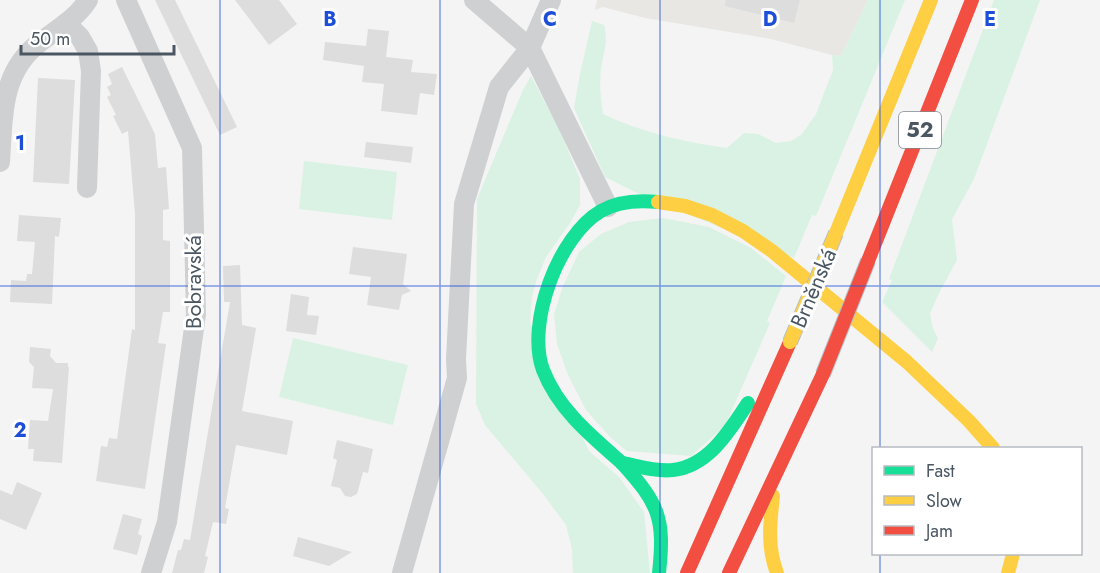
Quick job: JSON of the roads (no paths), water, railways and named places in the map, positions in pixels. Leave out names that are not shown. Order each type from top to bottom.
[{"type":"main road","name":"Brněnská","points":[[687,573],[790,342],[931,0]]},
{"type":"main road","name":"Brněnská","points":[[729,573],[822,374],[972,0]]},
{"type":"main road","points":[[659,573],[662,542],[661,523],[657,511],[643,486],[622,463],[583,429],[557,396],[542,366],[538,341],[543,310],[555,269],[565,251],[583,224],[596,213],[621,202],[637,201],[680,205],[712,215],[746,234],[791,266],[888,345],[940,392],[992,447]]},
{"type":"main road","points":[[622,463],[674,470],[688,467],[703,458],[719,444],[790,342]]},
{"type":"main road","points":[[776,473],[769,544],[777,573]]},
{"type":"main road","points":[[1008,573],[1013,555]]},
{"type":"street","points":[[0,162],[4,108],[9,82],[19,64],[30,51],[66,23],[88,0]]},
{"type":"street","name":"Bobravská","points":[[126,0],[192,148],[196,314],[167,522],[152,573]]},
{"type":"street","points":[[474,0],[530,48],[608,207]]},
{"type":"street","points":[[402,573],[457,378],[456,358],[464,204],[499,87],[530,48],[551,0]]},
{"type":"street","points":[[66,23],[80,37],[88,51],[91,71],[87,188]]}]
